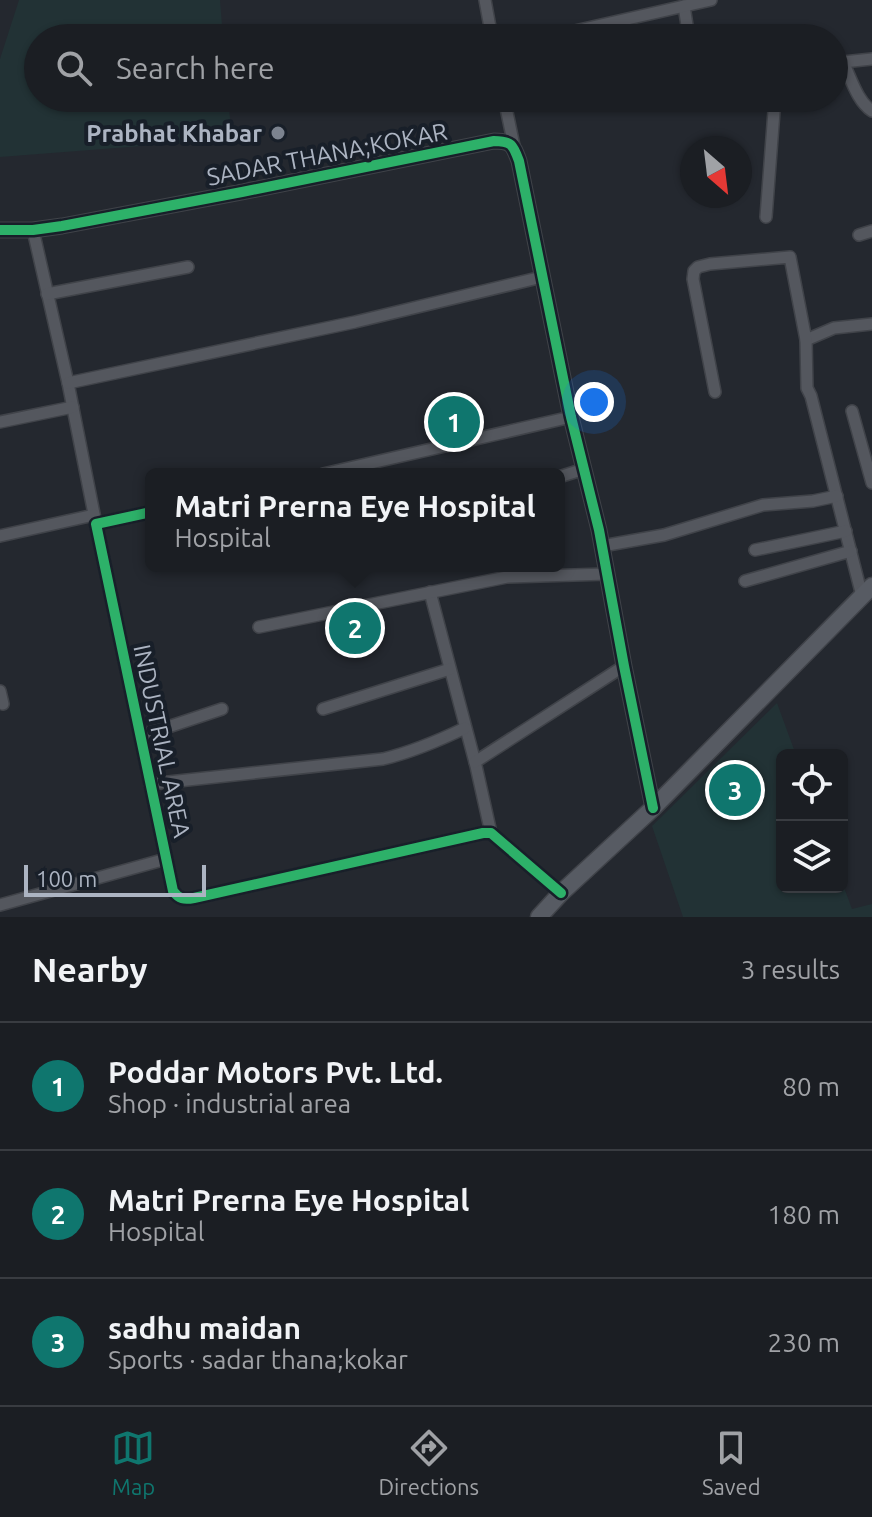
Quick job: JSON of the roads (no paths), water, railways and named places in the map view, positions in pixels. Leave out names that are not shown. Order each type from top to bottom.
[{"type":"main road","points":[[539,917],[869,593]]},
{"type":"street","points":[[485,0],[489,24]]},
{"type":"street","points":[[605,24],[711,0]]},
{"type":"street","points":[[684,6],[687,24]]},
{"type":"street","points":[[848,61],[872,59]]},
{"type":"street","points":[[848,78],[867,109],[872,111]]},
{"type":"street","points":[[507,112],[571,417],[602,546],[653,808]]},
{"type":"street","points":[[766,217],[774,112]]},
{"type":"street","name":"SADAR THANA;KOKAR","points":[[0,230],[62,226],[494,141],[505,141],[514,146]]},
{"type":"street","name":"INDUSTRIAL AREA","points":[[33,230],[68,383],[173,891],[184,900],[491,833]]},
{"type":"street","points":[[859,235],[872,231]]},
{"type":"street","points":[[715,392],[694,271],[710,264],[790,257],[806,340],[807,388],[851,551],[869,593]]},
{"type":"street","points":[[47,294],[188,267]]},
{"type":"street","points":[[68,383],[355,322],[542,277]]},
{"type":"street","points":[[806,340],[834,328],[872,324]]},
{"type":"street","points":[[0,422],[73,407]]},
{"type":"street","points":[[852,411],[872,483]]},
{"type":"street","points":[[349,468],[571,417]]},
{"type":"street","points":[[565,475],[584,469]]},
{"type":"street","points":[[602,546],[664,535],[763,505],[837,496]]},
{"type":"street","points":[[0,536],[145,513]]},
{"type":"street","points":[[755,550],[846,531]]},
{"type":"street","points":[[745,581],[851,551]]},
{"type":"street","points":[[259,627],[430,592],[503,572]]},
{"type":"street","points":[[540,572],[607,574]]},
{"type":"street","points":[[430,592],[491,833],[561,893]]},
{"type":"street","points":[[475,762],[624,666]]},
{"type":"street","points":[[323,709],[450,669]]},
{"type":"street","points":[[141,736],[222,709]]},
{"type":"street","points":[[150,784],[383,759],[432,744],[465,728]]},
{"type":"street","points":[[0,905],[166,859]]},
{"type":"place","name":"Prabhat Khabar","points":[[278,133]]},
{"type":"place","name":"Poddar Motors Pvt. Ltd.","points":[[454,422]]},
{"type":"place","name":"Matri Prerna Eye Hospital","points":[[355,628]]},
{"type":"place","name":"sadhu maidan","points":[[735,790]]}]
